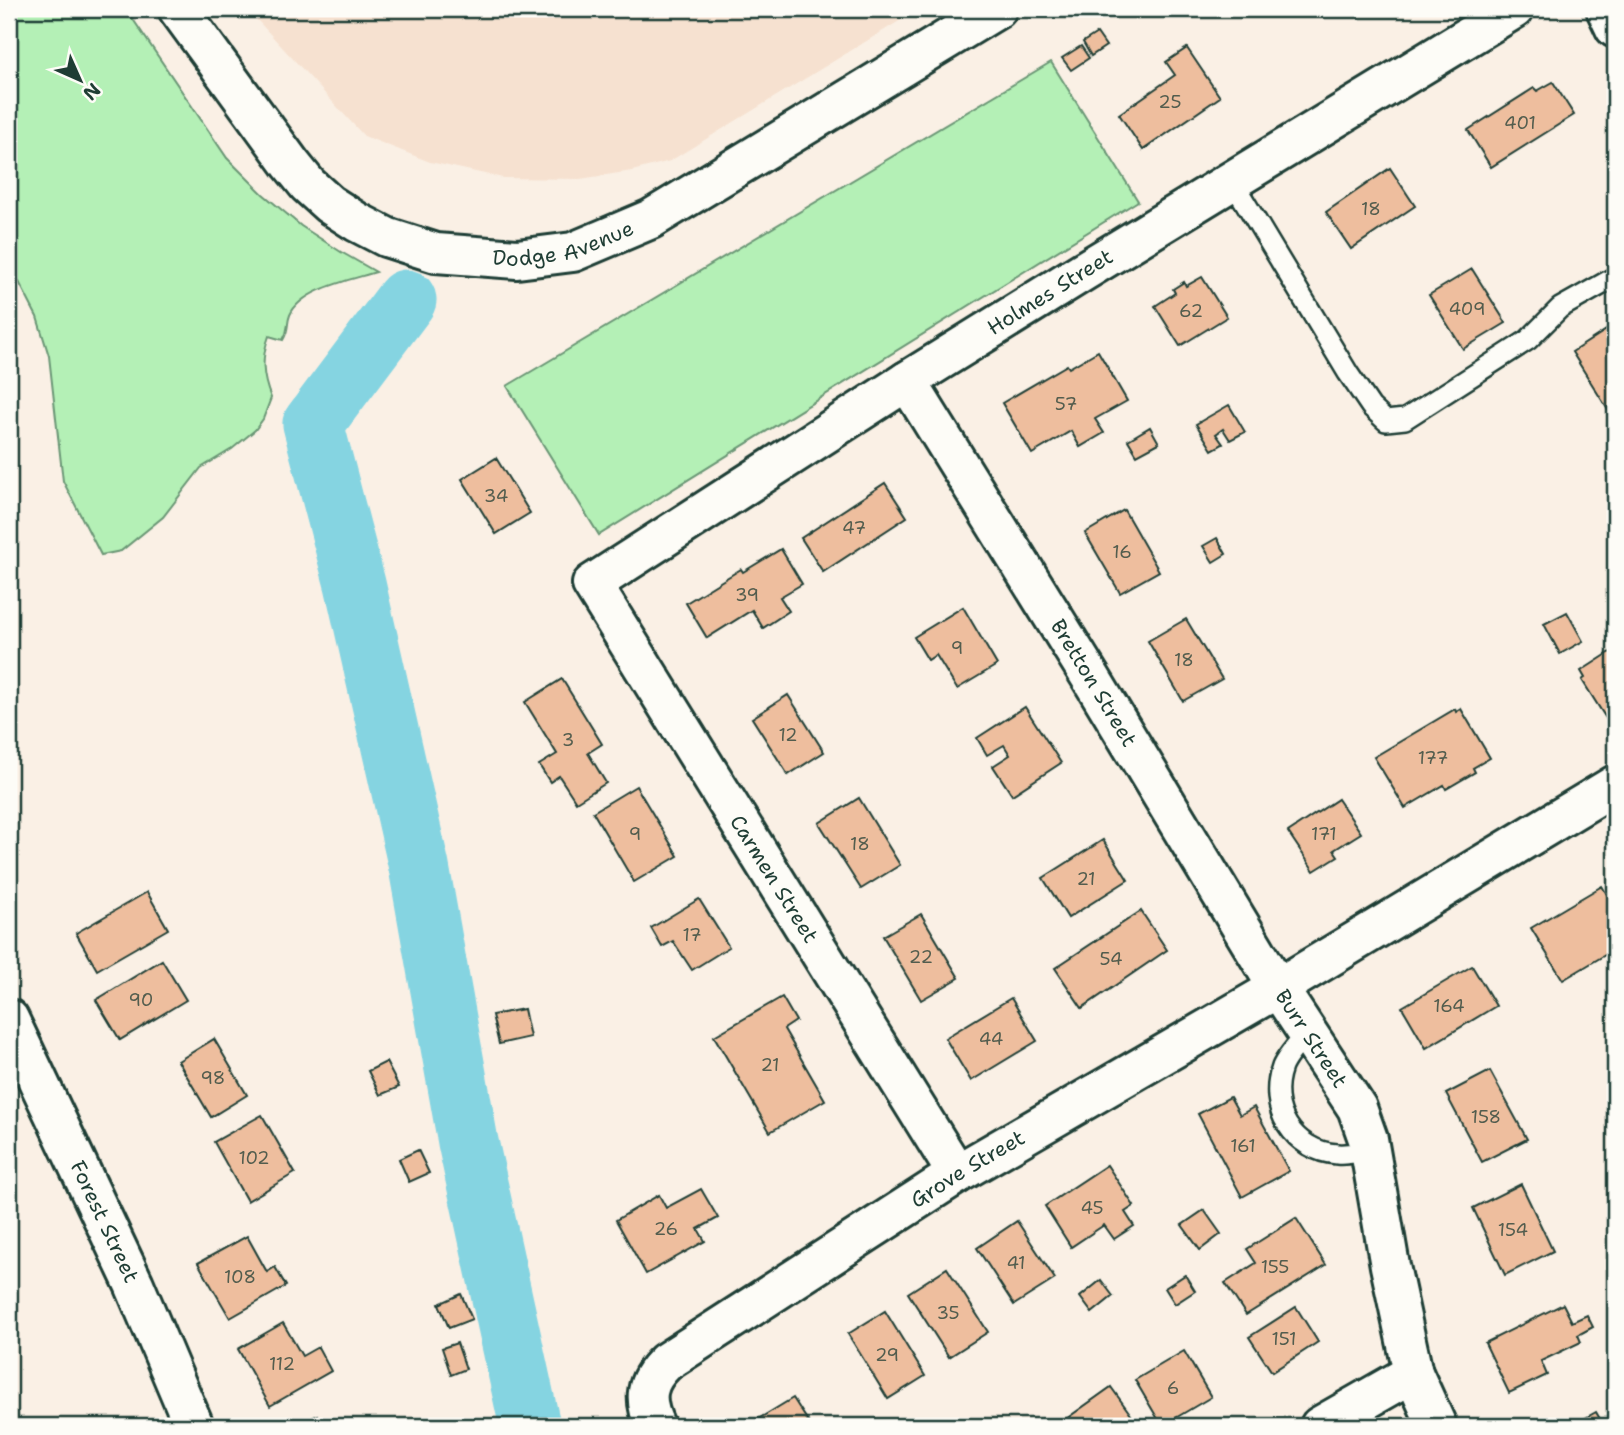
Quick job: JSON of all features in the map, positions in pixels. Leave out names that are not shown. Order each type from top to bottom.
[{"type":"street","name":"Dodge Avenue","points":[[178,9],[291,164],[308,185],[329,204],[386,237],[436,254],[517,259],[573,252],[651,219],[996,9]]},
{"type":"street","name":"Holmes Street","points":[[592,584],[907,381],[1231,179],[1514,9]]},
{"type":"street","points":[[1605,9],[1615,28]]},
{"type":"street","name":"Bretton Street","points":[[907,381],[1279,988]]},
{"type":"street","name":"Carmen Street","points":[[592,584],[957,1174]]},
{"type":"street","name":"Burr Street","points":[[1437,1426],[1413,1373],[1390,1266],[1370,1151],[1357,1108],[1279,988],[1615,785]]},
{"type":"street","name":"Grove Street","points":[[655,1426],[647,1398],[652,1376],[666,1362],[957,1174],[1279,988]]},
{"type":"street","name":"Forest Street","points":[[9,1019],[134,1284],[194,1426]]},
{"type":"street","points":[[1320,1426],[1413,1373]]},
{"type":"lane","points":[[1231,179],[1348,373],[1371,407],[1386,421],[1405,419],[1528,340],[1560,308],[1615,277]]},
{"type":"lane","points":[[1308,1032],[1282,1066],[1277,1101],[1285,1125],[1301,1142],[1317,1149],[1336,1154],[1370,1151]]},
{"type":"shaded area","points":[[247,9],[919,9],[670,161],[632,171],[580,179],[503,178],[430,162],[364,136]]},
{"type":"green space","points":[[9,9],[126,9],[227,158],[263,194],[301,226],[376,272],[315,292],[296,306],[290,315],[283,340],[269,336],[264,367],[271,398],[263,419],[255,430],[232,449],[201,468],[163,517],[121,551],[101,555],[63,481],[49,356],[37,317],[9,257],[9,209],[18,166],[9,131]]},
{"type":"green space","points":[[1051,62],[1138,201],[599,535],[507,386]]},
{"type":"building","points":[[1097,33],[1106,46],[1091,56],[1083,42]]},
{"type":"building","points":[[1081,46],[1089,58],[1071,70],[1062,58]]},
{"type":"building","points":[[1187,48],[1220,97],[1143,150],[1119,114],[1175,75],[1166,62]]},
{"type":"building","points":[[1553,82],[1574,115],[1491,167],[1468,130],[1534,88],[1537,91]]},
{"type":"building","points":[[1390,168],[1415,206],[1351,249],[1326,212]]},
{"type":"building","points":[[1472,269],[1506,323],[1463,349],[1429,295]]},
{"type":"building","points":[[1202,277],[1227,317],[1180,346],[1155,306],[1175,293],[1173,289],[1184,282],[1186,286]]},
{"type":"building","points":[[1611,327],[1615,334],[1613,418],[1572,352]]},
{"type":"building","points":[[1098,351],[1127,401],[1095,419],[1104,433],[1080,447],[1071,431],[1032,454],[1002,403],[1067,365],[1069,368]]},
{"type":"building","points":[[1229,405],[1245,432],[1230,440],[1223,429],[1216,434],[1223,444],[1212,450],[1196,424]]},
{"type":"building","points":[[1150,427],[1159,443],[1137,455],[1128,440]]},
{"type":"building","points":[[496,458],[530,513],[496,534],[462,479]]},
{"type":"building","points":[[885,483],[907,517],[823,572],[801,538]]},
{"type":"building","points":[[1124,510],[1159,571],[1120,593],[1085,533]]},
{"type":"building","points":[[1217,538],[1226,554],[1213,562],[1203,546]]},
{"type":"building","points":[[781,549],[802,584],[780,597],[789,611],[763,628],[752,610],[707,638],[686,603],[741,569],[743,572]]},
{"type":"building","points":[[963,607],[997,665],[957,689],[936,655],[928,660],[914,637]]},
{"type":"building","points":[[1567,612],[1583,641],[1560,654],[1544,624]]},
{"type":"building","points":[[1186,619],[1222,679],[1183,701],[1148,641]]},
{"type":"building","points":[[1612,651],[1615,655],[1615,719],[1609,723],[1582,680],[1585,678],[1581,671]]},
{"type":"building","points":[[562,679],[602,744],[588,753],[606,783],[576,802],[559,776],[550,782],[539,765],[557,754],[525,702]]},
{"type":"building","points":[[788,695],[824,752],[788,775],[752,718]]},
{"type":"building","points":[[1025,707],[1061,763],[1012,795],[993,766],[1010,755],[1004,745],[987,755],[977,738]]},
{"type":"building","points":[[1455,709],[1456,712],[1461,709],[1490,758],[1473,768],[1475,772],[1446,789],[1444,785],[1405,808],[1374,757]]},
{"type":"building","points":[[636,786],[678,856],[634,882],[593,812]]},
{"type":"building","points":[[859,798],[900,865],[861,889],[819,823]]},
{"type":"building","points":[[1338,799],[1361,833],[1334,850],[1338,856],[1314,871],[1288,832]]},
{"type":"building","points":[[1103,840],[1128,880],[1068,918],[1043,878]]},
{"type":"building","points":[[1602,886],[1615,908],[1615,949],[1563,980],[1531,928]]},
{"type":"building","points":[[147,892],[168,929],[97,970],[76,933]]},
{"type":"building","points":[[699,899],[729,947],[692,970],[673,941],[662,947],[651,928]]},
{"type":"building","points":[[1141,911],[1167,950],[1082,1008],[1055,968]]},
{"type":"building","points":[[921,914],[959,978],[921,1000],[883,936]]},
{"type":"building","points":[[162,960],[186,1000],[120,1040],[96,1000]]},
{"type":"building","points":[[1472,966],[1496,1006],[1426,1048],[1402,1007]]},
{"type":"building","points":[[782,997],[796,1021],[784,1029],[825,1100],[770,1132],[714,1036]]},
{"type":"building","points":[[1011,998],[1037,1041],[971,1081],[945,1038]]},
{"type":"building","points":[[524,1009],[530,1037],[499,1044],[492,1015]]},
{"type":"building","points":[[214,1039],[247,1095],[211,1117],[178,1061]]},
{"type":"building","points":[[386,1062],[399,1087],[380,1095],[368,1071]]},
{"type":"building","points":[[1490,1071],[1527,1139],[1482,1162],[1446,1094]]},
{"type":"building","points":[[1230,1097],[1240,1115],[1254,1107],[1289,1171],[1242,1197],[1198,1114]]},
{"type":"building","points":[[262,1115],[295,1173],[247,1201],[214,1142]]},
{"type":"building","points":[[418,1150],[429,1173],[409,1182],[399,1159]]},
{"type":"building","points":[[1107,1165],[1134,1206],[1125,1212],[1134,1226],[1114,1239],[1104,1225],[1071,1247],[1045,1206]]},
{"type":"building","points":[[1521,1184],[1553,1251],[1505,1275],[1473,1208]]},
{"type":"building","points":[[701,1189],[718,1218],[698,1229],[705,1241],[646,1274],[616,1220],[659,1195],[666,1208]]},
{"type":"building","points":[[1204,1210],[1221,1234],[1200,1250],[1182,1225]]},
{"type":"building","points":[[1296,1218],[1326,1265],[1246,1315],[1225,1283],[1256,1263],[1247,1249]]},
{"type":"building","points":[[1017,1221],[1055,1279],[1014,1305],[977,1248]]},
{"type":"building","points":[[247,1236],[267,1272],[275,1267],[286,1286],[230,1318],[198,1263]]},
{"type":"building","points":[[947,1268],[988,1332],[949,1357],[908,1293]]},
{"type":"building","points":[[1185,1275],[1195,1291],[1175,1304],[1165,1288]]},
{"type":"building","points":[[1101,1280],[1113,1296],[1092,1313],[1080,1297]]},
{"type":"building","points":[[461,1294],[472,1319],[449,1328],[439,1304]]},
{"type":"building","points":[[1563,1304],[1572,1322],[1587,1315],[1593,1327],[1578,1335],[1581,1342],[1541,1361],[1547,1375],[1509,1393],[1485,1343]]},
{"type":"building","points":[[1296,1307],[1318,1342],[1272,1372],[1249,1337]]},
{"type":"building","points":[[885,1311],[925,1376],[888,1399],[848,1334]]},
{"type":"building","points":[[283,1323],[302,1356],[318,1347],[331,1371],[270,1406],[238,1349]]},
{"type":"building","points":[[457,1343],[466,1369],[451,1375],[442,1348]]},
{"type":"building","points":[[1184,1351],[1211,1397],[1162,1426],[1135,1380]]},
{"type":"building","points":[[1111,1387],[1139,1426],[1071,1426],[1066,1419]]},
{"type":"building","points":[[793,1398],[811,1426],[750,1424]]},
{"type":"building","points":[[1596,1412],[1604,1426],[1571,1426]]},
{"type":"building","points":[[317,1415],[324,1426],[298,1426]]},
{"type":"waterway","points":[[406,300],[313,424],[355,584],[419,867],[468,1142],[530,1426]]}]
